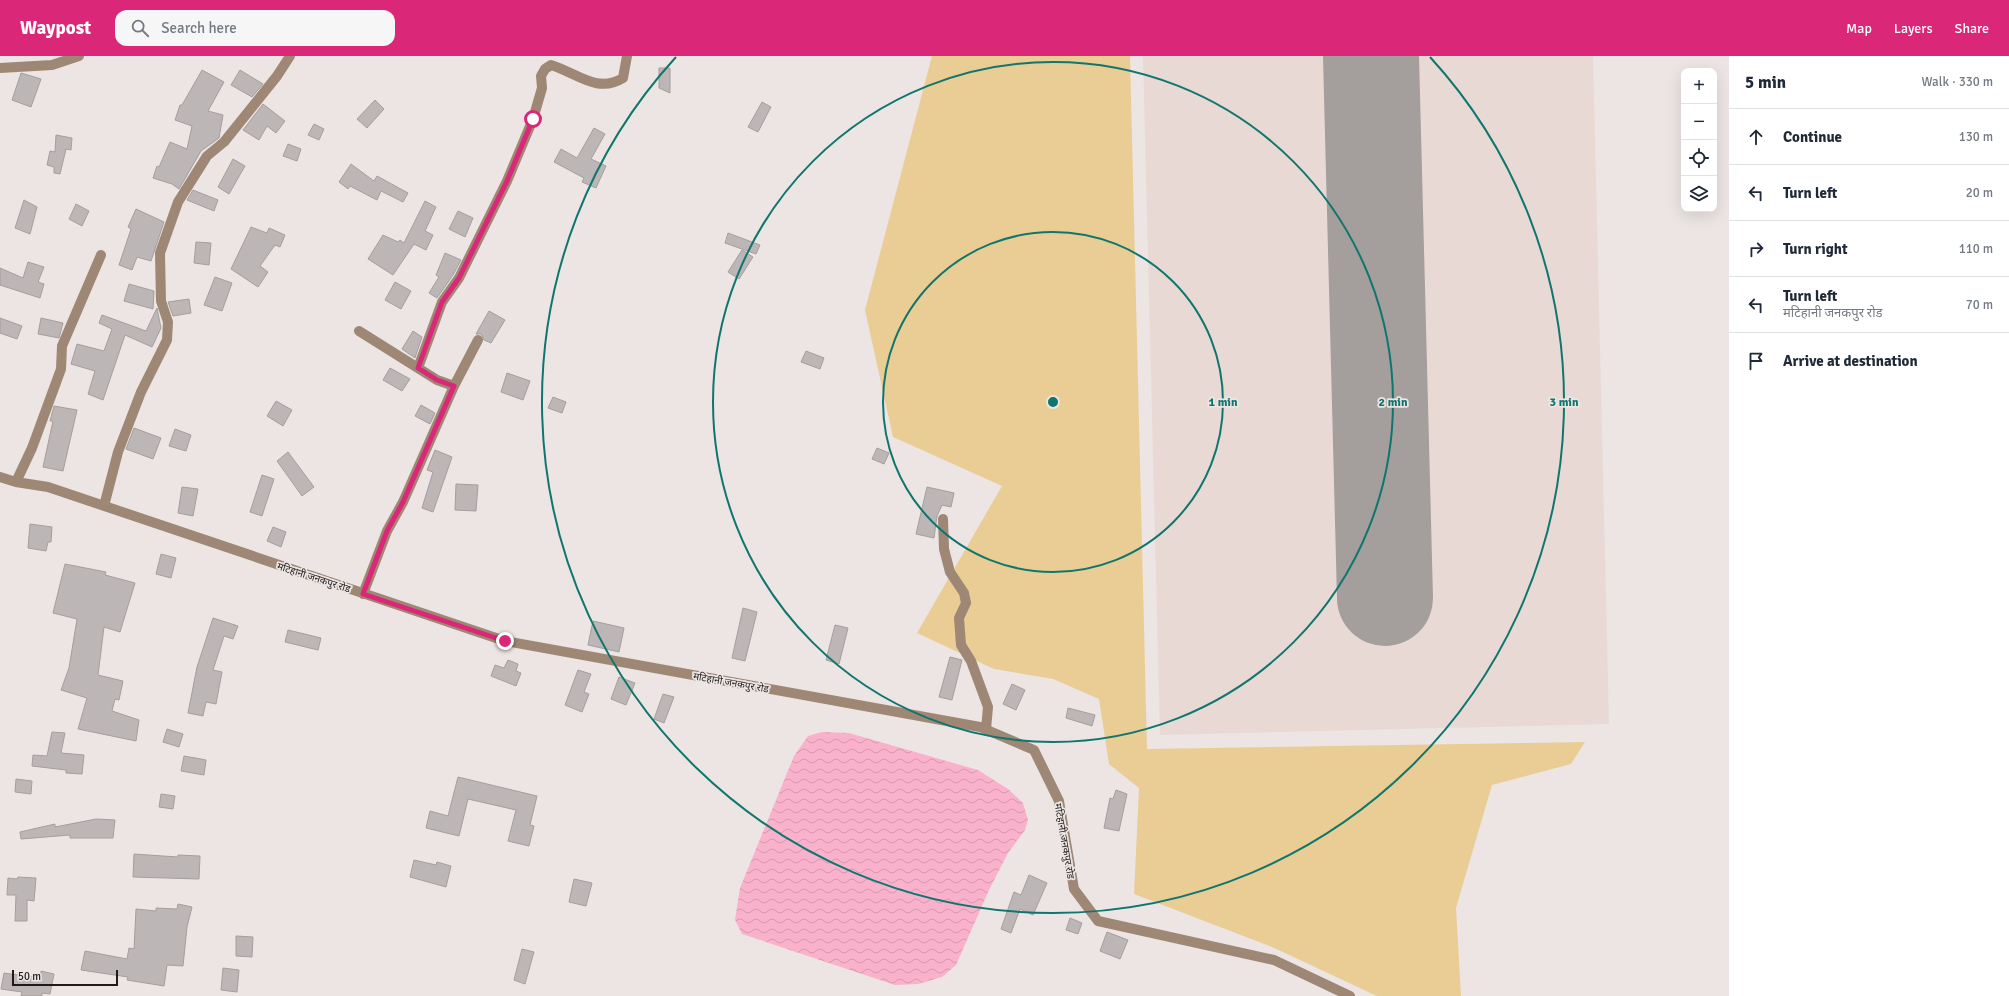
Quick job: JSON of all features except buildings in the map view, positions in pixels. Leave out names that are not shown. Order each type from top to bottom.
[{"type":"street","points":[[0,68],[52,66],[80,56]]},
{"type":"street","points":[[104,506],[118,452],[139,398],[167,340],[168,322],[161,301],[160,253],[178,202],[207,156],[224,142],[277,76],[290,56]]},
{"type":"street","points":[[418,368],[442,302],[459,278],[507,181],[533,119],[542,88],[541,76],[545,69],[551,65],[599,85],[614,83],[623,78],[627,56]]},
{"type":"street","points":[[16,482],[32,448],[61,369],[62,346],[102,255]]},
{"type":"street","points":[[359,331],[437,380],[454,386]]},
{"type":"street","points":[[363,594],[387,531],[403,502],[454,386],[478,340]]},
{"type":"street","name":"मटिहानी जनकपुर रोड","points":[[0,477],[16,482],[48,487],[505,641],[980,726],[1034,750],[1059,801],[1074,889],[1098,921],[1274,960],[1350,996]]},
{"type":"street","points":[[944,519],[944,549],[950,572],[964,593],[966,603],[959,618],[961,645],[971,660],[988,707],[986,729]]},
{"type":"shaded area","points":[[932,56],[1130,56],[1147,749],[1585,742],[1571,764],[1492,785],[1456,908],[1461,996],[1377,996],[1272,947],[1134,894],[1139,788],[1109,764],[1099,699],[1053,679],[994,669],[917,633],[1002,486],[893,437],[865,310]]},
{"type":"shaded area","points":[[1143,56],[1593,56],[1609,724],[1160,735]]},
{"type":"water","points":[[822,732],[849,733],[978,770],[1008,789],[1023,803],[1028,820],[1025,830],[1008,853],[989,890],[956,965],[942,977],[918,984],[895,985],[742,934],[735,920],[740,888],[794,756],[808,736]]},
{"type":"runway","points":[[1371,56],[1385,598]]},
{"type":"route","points":[[505,641],[363,594],[387,531],[403,502],[454,386],[437,380],[418,368],[442,302],[459,278],[507,181],[533,119]]}]
